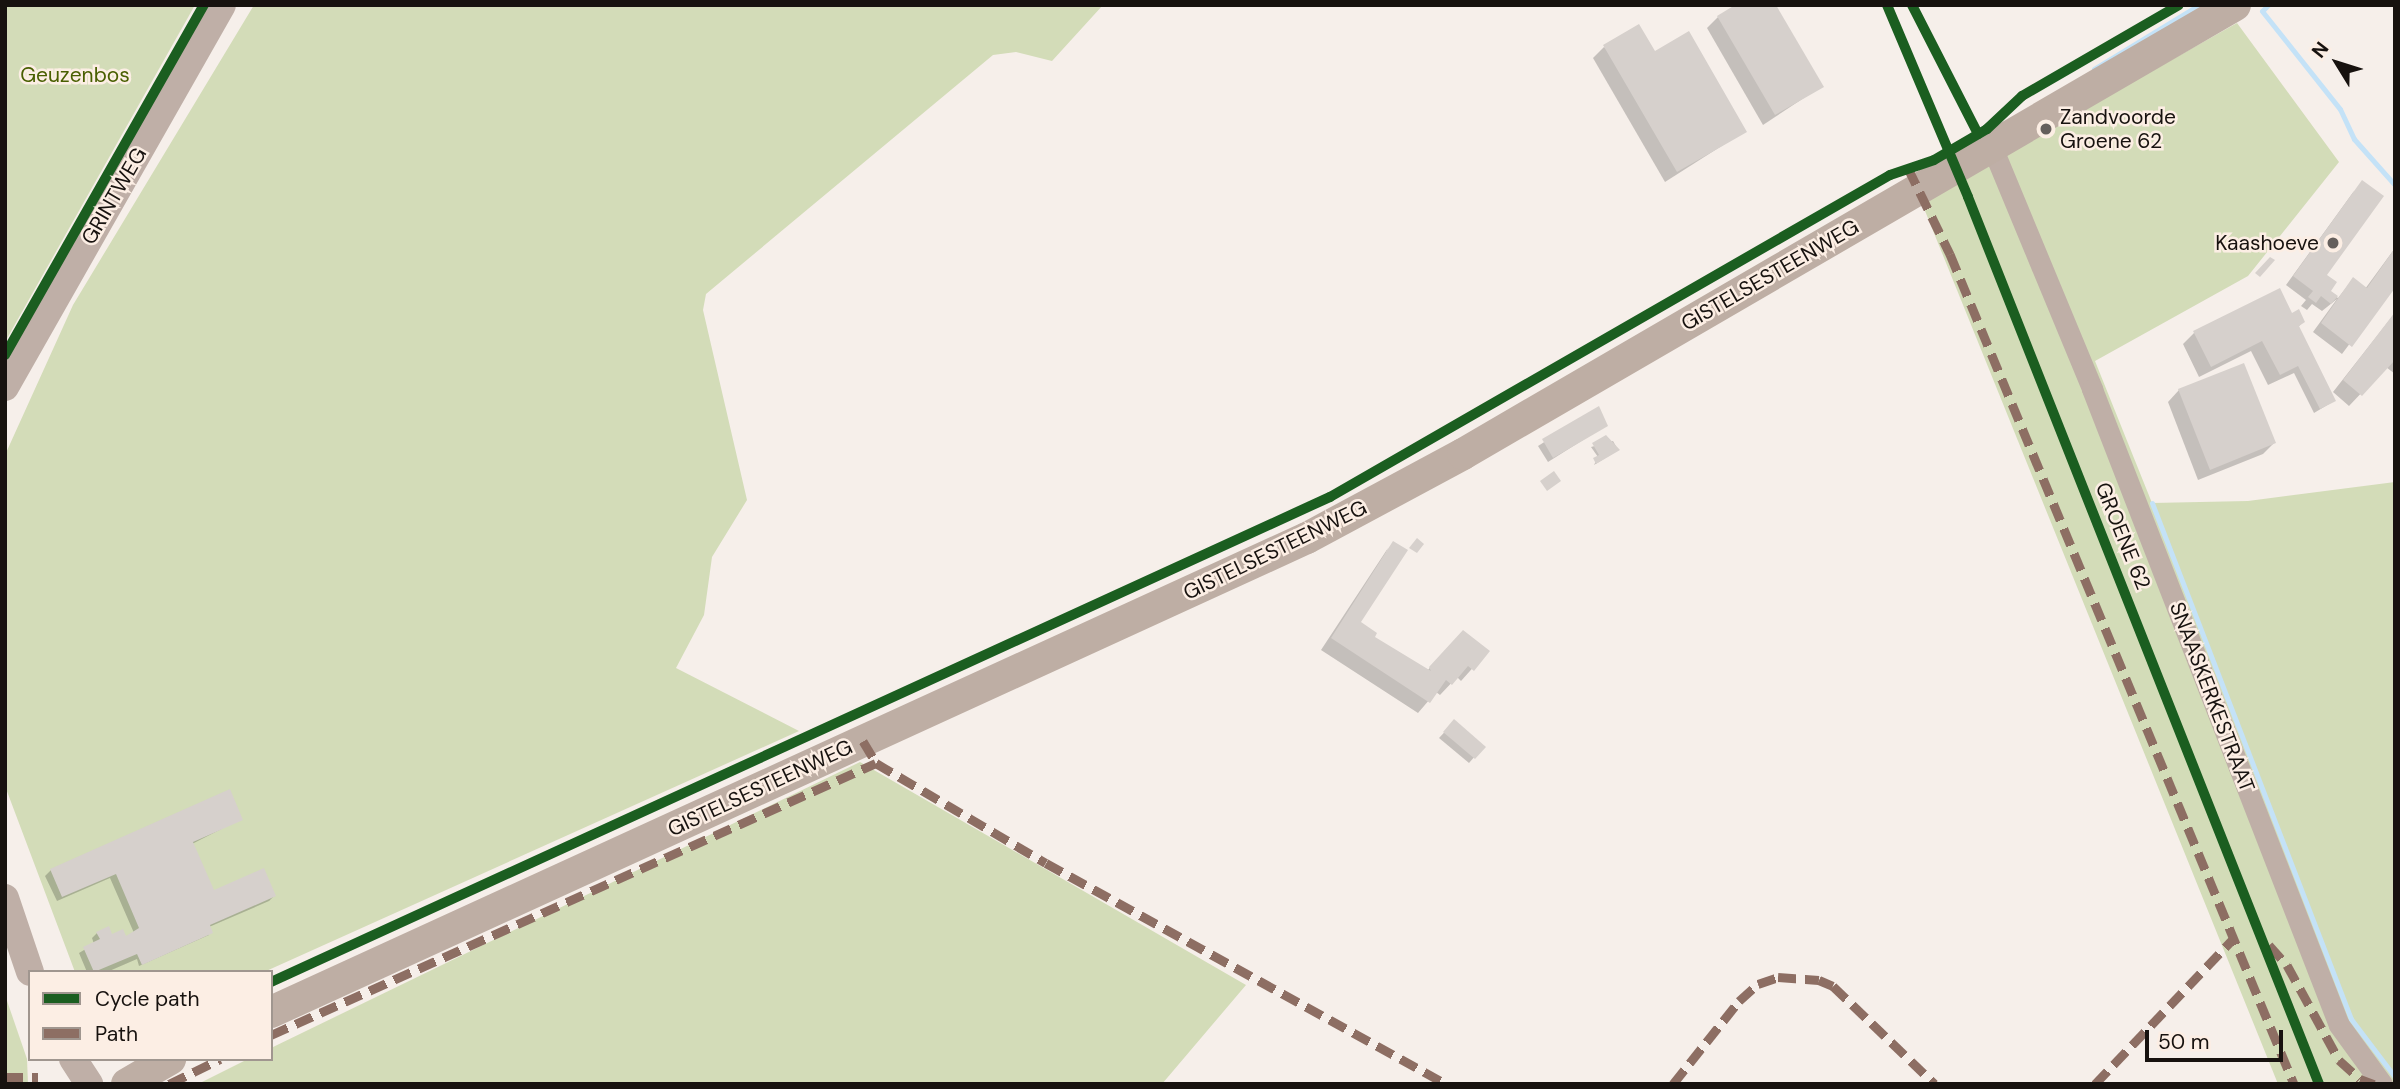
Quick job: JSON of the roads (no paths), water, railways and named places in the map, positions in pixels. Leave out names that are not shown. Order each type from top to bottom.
[{"type":"main road","name":"GISTELSESTEENWEG","points":[[273,1011],[1307,538],[1463,454],[2235,5]]},
{"type":"main road","points":[[127,1084],[167,1061]]},
{"type":"street","name":"GRINTWEG","points":[[5,387],[222,5]]},
{"type":"street","name":"SNAASKERKESTRAAT","points":[[1992,147],[2092,389],[2339,1025],[2382,1084]]},
{"type":"street","points":[[5,898],[29,970]]},
{"type":"street","points":[[74,1061],[89,1084]]},
{"type":"waterway","points":[[2094,69],[2199,5]]},
{"type":"waterway","points":[[2268,5],[2262,11],[2340,109],[2354,139],[2395,185]]},
{"type":"waterway","points":[[2152,503],[2351,1019],[2395,1077]]},
{"type":"place","name":"Zandvoorde Groene 62","points":[[2046,129]]},
{"type":"place","name":"Kaashoeve","points":[[2333,243]]},
{"type":"park label","name":"Geuzenbos","points":[[75,75]]}]
